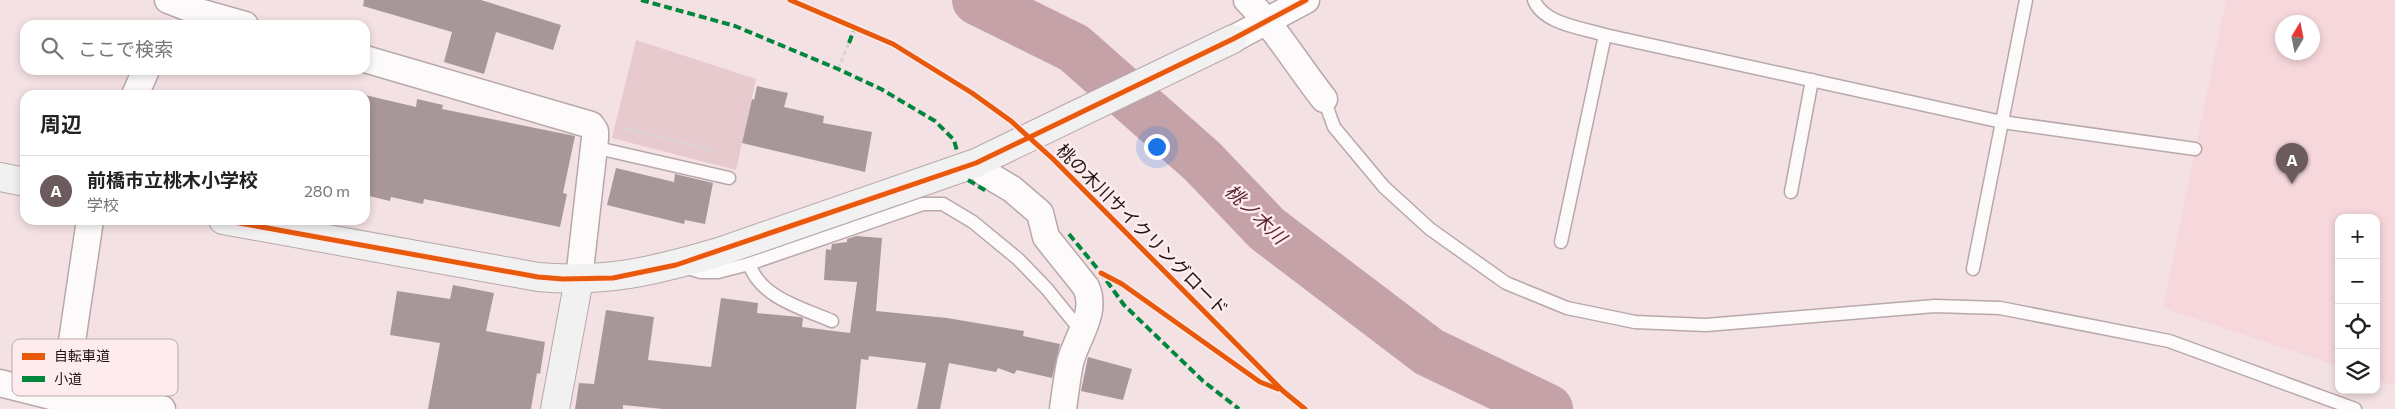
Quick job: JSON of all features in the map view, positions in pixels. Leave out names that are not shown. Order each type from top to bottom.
[{"type":"street","points":[[1247,0],[1267,20],[1295,62],[1324,99]]},
{"type":"street","points":[[251,225],[538,276],[579,279],[613,278],[676,265],[984,159],[1233,39],[1306,0]]},
{"type":"street","points":[[172,7],[224,20]]},
{"type":"street","points":[[370,60],[591,125],[594,139],[579,279],[555,409]]},
{"type":"street","points":[[137,90],[144,75]]},
{"type":"street","points":[[984,159],[985,173],[1012,189],[1040,213],[1046,237],[1086,287],[1090,295],[1088,317],[1070,363],[1063,409]]},
{"type":"street","points":[[0,177],[20,181]]},
{"type":"street","points":[[73,339],[89,225]]},
{"type":"street","points":[[0,382],[12,386]]},
{"type":"street","points":[[40,396],[63,404],[162,409]]},
{"type":"lane","points":[[1534,0],[1536,6],[1545,15],[1605,35],[2002,122],[2195,149]]},
{"type":"lane","points":[[1973,269],[2026,0]]},
{"type":"lane","points":[[1561,242],[1605,35]]},
{"type":"lane","points":[[1791,192],[1812,80]]},
{"type":"lane","points":[[1324,99],[1334,127],[1384,187],[1430,230],[1506,283],[1567,308],[1636,322],[1706,325],[1934,306],[2000,308],[2169,341],[2355,409]]},
{"type":"lane","points":[[594,139],[729,178]]},
{"type":"lane","points":[[676,265],[701,272],[718,272],[749,264],[923,204],[943,204],[973,222],[1018,259],[1047,289],[1081,331]]},
{"type":"lane","points":[[749,264],[761,287],[786,302],[832,322]]},
{"type":"path","points":[[838,69],[849,43]]},
{"type":"path","points":[[594,139],[603,127],[616,126],[716,151]]},
{"type":"shaded area","points":[[2226,0],[2395,0],[2395,386],[2380,381],[2380,214],[2335,214],[2335,365],[2163,308]]},
{"type":"shaded area","points":[[636,40],[756,79],[736,170],[612,138]]},
{"type":"building","points":[[364,0],[481,0],[561,25],[553,50],[496,32],[484,74],[444,62],[452,32],[363,6]]},
{"type":"building","points":[[757,86],[788,93],[784,107],[824,116],[823,123],[872,132],[865,172],[742,143],[752,99],[754,100]]},
{"type":"building","points":[[370,96],[416,107],[417,99],[443,105],[442,109],[575,136],[563,193],[567,194],[560,227],[424,199],[423,204],[391,197],[390,201],[370,196]]},
{"type":"building","points":[[616,168],[674,182],[675,174],[713,183],[705,224],[685,220],[684,224],[607,205]]},
{"type":"building","points":[[856,236],[882,238],[876,311],[947,318],[1024,331],[1023,336],[1060,344],[1052,378],[1017,370],[1014,374],[998,368],[996,372],[949,363],[940,409],[917,409],[926,363],[869,356],[868,360],[861,359],[856,409],[663,409],[623,405],[623,409],[575,409],[579,383],[594,384],[606,310],[654,317],[648,360],[711,367],[721,298],[758,303],[757,313],[803,318],[802,327],[850,333],[857,282],[824,280],[826,249],[831,250],[832,244],[847,242],[847,239]]},
{"type":"building","points":[[453,285],[494,293],[486,331],[545,342],[540,374],[537,373],[531,409],[428,409],[440,343],[390,335],[397,291],[450,299]]},
{"type":"building","points":[[1088,357],[1132,369],[1123,400],[1081,391]]},
{"type":"waterway","name":"桃ノ木川","points":[[977,0],[1074,48],[1202,161],[1267,229],[1429,352],[1548,409]]},
{"type":"marked path","points":[[641,0],[735,26],[881,89],[935,121],[954,140],[957,151]]},
{"type":"marked path","points":[[849,43],[855,27]]},
{"type":"marked path","points":[[968,180],[988,192]]},
{"type":"marked path","points":[[1069,234],[1124,305],[1203,381],[1239,409]]},
{"type":"cycle path","name":"桃の木川サイクリングロード","points":[[790,0],[893,44],[972,93],[1011,121],[1053,159],[1283,391],[1305,409]]},
{"type":"cycle path","points":[[251,225],[538,277],[563,279],[613,278],[676,265],[976,163],[1233,39],[1306,0]]},
{"type":"cycle path","points":[[1101,273],[1122,284],[1260,382],[1278,389]]},
{"type":"place","name":"前橋市立桃木小学校","points":[[2292,184]]}]
